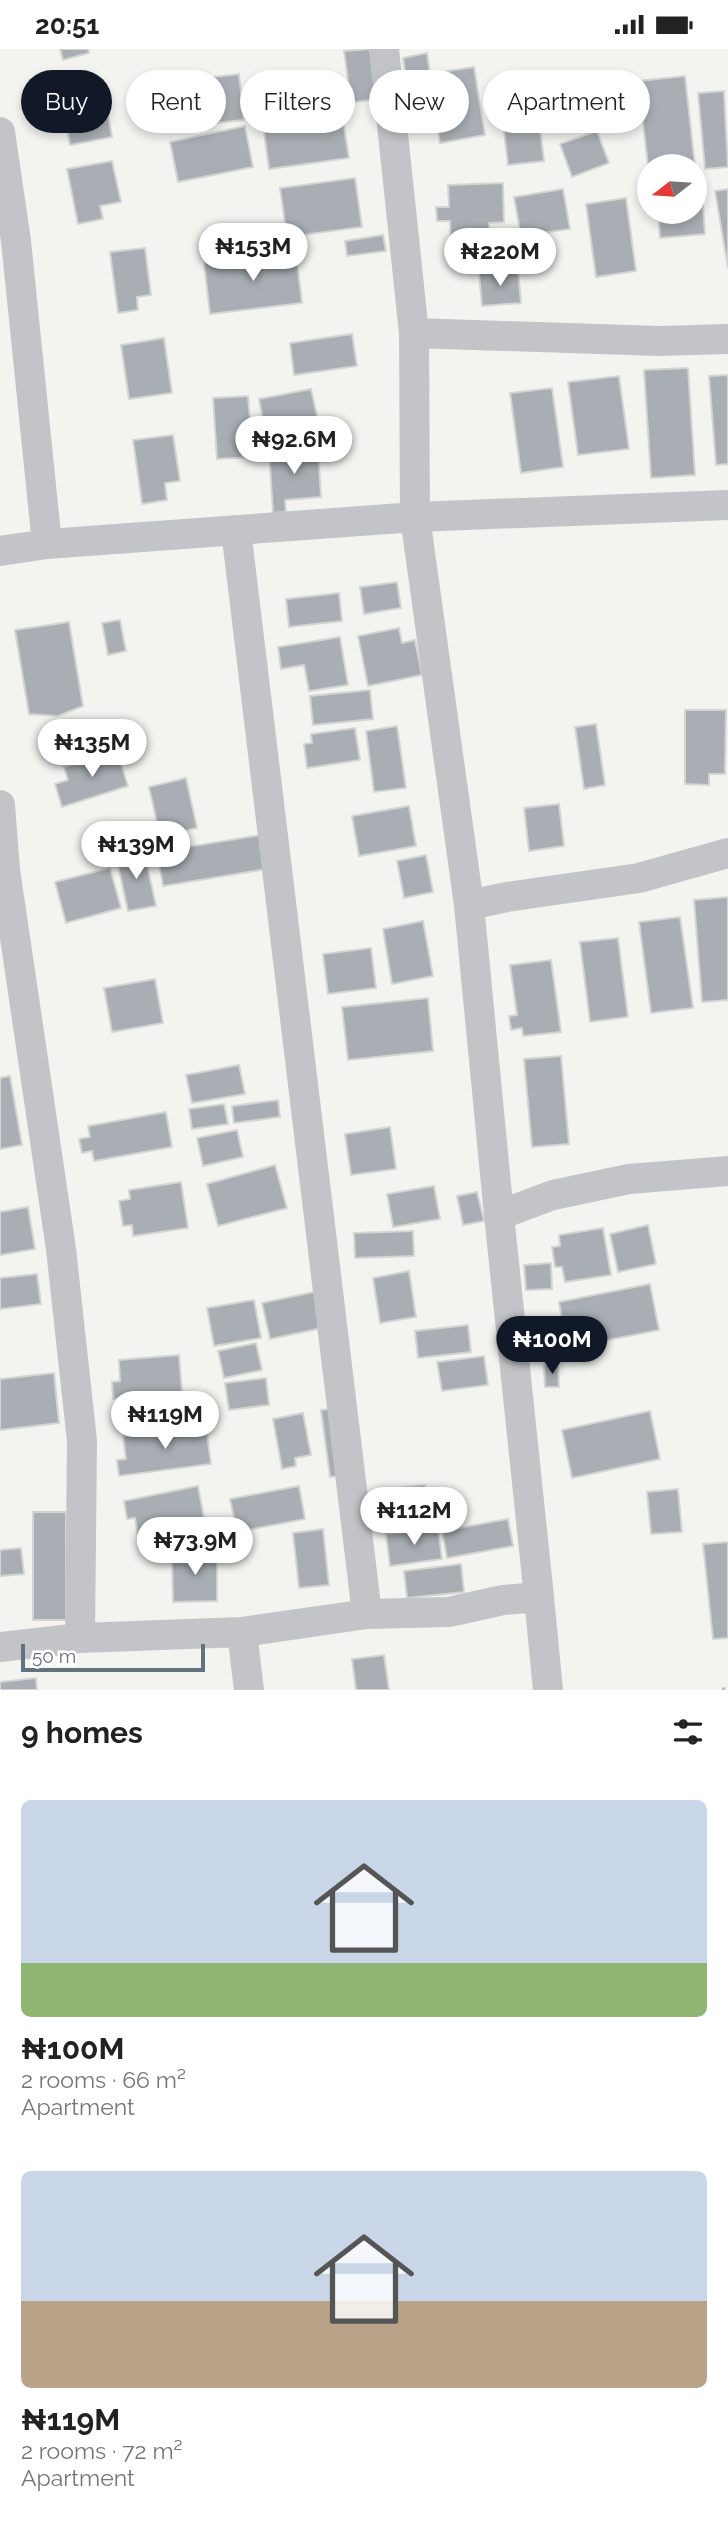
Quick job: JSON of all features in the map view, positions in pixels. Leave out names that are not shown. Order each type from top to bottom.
[{"type":"street","points":[[384,49],[414,333],[415,517],[469,905],[548,1690]]},
{"type":"street","points":[[0,132],[8,242],[47,544]]},
{"type":"street","points":[[414,333],[659,341],[728,339]]},
{"type":"street","points":[[0,551],[47,544],[415,517],[728,505]]},
{"type":"street","points":[[236,530],[367,1614]]},
{"type":"street","points":[[0,805],[3,870],[61,1249],[82,1441],[80,1638]]},
{"type":"street","points":[[469,905],[639,878],[728,853]]},
{"type":"street","points":[[499,1215],[553,1195],[629,1179],[728,1171]]},
{"type":"street","points":[[0,1647],[80,1638],[242,1632],[367,1614],[449,1612],[503,1600],[539,1597]]},
{"type":"street","points":[[242,1632],[249,1690]]},
{"type":"path","points":[[722,1690],[728,1689]]},
{"type":"building","points":[[60,49],[88,49],[89,53],[63,60]]},
{"type":"building","points":[[370,49],[373,70],[369,70],[369,100],[355,102],[355,70],[347,70],[344,51]]},
{"type":"building","points":[[427,53],[430,70],[405,70],[403,58]]},
{"type":"building","points":[[474,67],[485,135],[440,143],[438,133],[469,133],[469,70],[454,70]]},
{"type":"building","points":[[239,74],[240,120],[226,122],[226,76]]},
{"type":"building","points":[[685,76],[694,154],[647,154],[644,133],[650,133],[650,80]]},
{"type":"building","points":[[724,91],[728,167],[707,169],[698,93]]},
{"type":"building","points":[[240,127],[240,133],[246,133],[253,167],[178,182],[170,142],[212,133],[226,133],[226,130]]},
{"type":"building","points":[[68,133],[111,133],[112,137],[70,145]]},
{"type":"building","points":[[264,133],[345,133],[349,158],[269,169]]},
{"type":"building","points":[[504,133],[541,133],[544,161],[508,165]]},
{"type":"building","points":[[598,133],[609,163],[572,177],[560,144]]},
{"type":"building","points":[[112,161],[121,202],[100,206],[103,219],[78,224],[67,169]]},
{"type":"building","points":[[355,178],[362,227],[287,237],[280,188]]},
{"type":"building","points":[[503,183],[504,222],[489,223],[490,246],[451,248],[450,221],[437,221],[436,207],[449,207],[448,185]]},
{"type":"building","points":[[563,189],[570,229],[521,236],[514,197]]},
{"type":"building","points":[[728,189],[728,268],[715,191]]},
{"type":"building","points":[[626,198],[636,271],[596,277],[586,204]]},
{"type":"building","points":[[659,224],[704,224],[705,234],[660,238]]},
{"type":"building","points":[[383,235],[386,251],[347,256],[345,241]]},
{"type":"building","points":[[145,248],[151,295],[137,297],[138,310],[118,313],[110,252]]},
{"type":"building","points":[[296,253],[302,303],[210,314],[204,263]]},
{"type":"building","points":[[518,269],[521,303],[482,306],[479,273]]},
{"type":"building","points":[[352,334],[357,366],[294,375],[290,343]]},
{"type":"building","points":[[164,338],[172,393],[129,399],[121,345]]},
{"type":"building","points":[[688,368],[695,475],[651,478],[644,370]]},
{"type":"building","points":[[728,375],[728,464],[716,465],[709,376]]},
{"type":"building","points":[[619,376],[629,449],[578,455],[568,382]]},
{"type":"building","points":[[552,388],[563,467],[521,473],[510,393]]},
{"type":"building","points":[[311,389],[319,425],[266,436],[259,399]]},
{"type":"building","points":[[248,396],[253,457],[217,459],[213,398]]},
{"type":"building","points":[[173,435],[180,481],[165,483],[167,500],[142,504],[133,440]]},
{"type":"building","points":[[318,447],[321,497],[285,500],[286,512],[273,513],[269,450]]},
{"type":"building","points":[[397,582],[401,608],[364,614],[360,587]]},
{"type":"building","points":[[339,593],[342,621],[289,627],[286,599]]},
{"type":"building","points":[[120,620],[126,651],[108,655],[102,623]]},
{"type":"building","points":[[69,622],[83,706],[58,716],[29,714],[15,630]]},
{"type":"building","points":[[399,628],[402,643],[415,640],[422,675],[368,686],[358,636]]},
{"type":"building","points":[[340,637],[348,685],[309,691],[304,665],[281,669],[278,647]]},
{"type":"building","points":[[370,690],[373,719],[313,725],[310,696]]},
{"type":"building","points":[[685,710],[726,710],[725,774],[709,774],[709,785],[685,784]]},
{"type":"building","points":[[596,724],[605,785],[584,789],[575,727]]},
{"type":"building","points":[[397,726],[406,788],[374,792],[366,731]]},
{"type":"building","points":[[355,728],[360,760],[307,768],[304,744],[312,743],[311,734]]},
{"type":"building","points":[[117,751],[128,786],[62,807],[55,784],[68,780],[64,767]]},
{"type":"building","points":[[186,778],[197,828],[160,836],[149,787]]},
{"type":"building","points":[[559,804],[564,846],[529,851],[524,808]]},
{"type":"building","points":[[409,806],[416,846],[359,856],[352,816]]},
{"type":"building","points":[[261,835],[267,869],[163,886],[157,852]]},
{"type":"building","points":[[144,850],[156,906],[128,911],[116,856]]},
{"type":"building","points":[[426,855],[433,892],[404,898],[397,861]]},
{"type":"building","points":[[110,868],[121,908],[66,923],[55,882]]},
{"type":"building","points":[[728,897],[728,1000],[702,1002],[694,900]]},
{"type":"building","points":[[680,917],[693,1008],[651,1013],[639,922]]},
{"type":"building","points":[[423,921],[433,976],[392,984],[383,929]]},
{"type":"building","points":[[618,938],[628,1017],[590,1022],[580,942]]},
{"type":"building","points":[[371,948],[376,988],[328,994],[323,954]]},
{"type":"building","points":[[551,960],[561,1032],[523,1036],[522,1028],[511,1030],[509,1016],[517,1015],[510,965]]},
{"type":"building","points":[[155,979],[163,1023],[112,1032],[104,988]]},
{"type":"building","points":[[428,998],[433,1051],[348,1060],[342,1007]]},
{"type":"building","points":[[561,1056],[569,1144],[532,1147],[524,1059]]},
{"type":"building","points":[[239,1065],[245,1094],[192,1103],[186,1075]]},
{"type":"building","points":[[10,1076],[22,1145],[0,1149],[0,1078]]},
{"type":"building","points":[[278,1100],[280,1117],[234,1123],[232,1106]]},
{"type":"building","points":[[224,1104],[228,1124],[192,1129],[189,1109]]},
{"type":"building","points":[[166,1112],[172,1147],[94,1161],[92,1151],[82,1153],[79,1139],[90,1137],[88,1126]]},
{"type":"building","points":[[390,1127],[396,1169],[351,1175],[345,1134]]},
{"type":"building","points":[[237,1130],[243,1157],[203,1166],[197,1138]]},
{"type":"building","points":[[275,1165],[287,1208],[218,1226],[207,1184]]},
{"type":"building","points":[[181,1182],[188,1228],[133,1236],[132,1225],[123,1226],[119,1201],[130,1199],[129,1190]]},
{"type":"building","points":[[434,1186],[440,1219],[393,1227],[387,1194]]},
{"type":"building","points":[[477,1192],[484,1221],[463,1225],[457,1196]]},
{"type":"building","points":[[28,1207],[35,1249],[0,1255],[0,1212]]},
{"type":"building","points":[[648,1225],[656,1264],[618,1272],[610,1234]]},
{"type":"building","points":[[603,1228],[611,1275],[565,1282],[562,1267],[555,1267],[552,1247],[560,1246],[559,1235]]},
{"type":"building","points":[[413,1231],[414,1256],[355,1258],[354,1233]]},
{"type":"building","points":[[551,1263],[552,1289],[526,1290],[524,1265]]},
{"type":"building","points":[[409,1271],[416,1317],[380,1323],[373,1278]]},
{"type":"building","points":[[37,1274],[41,1304],[0,1309],[0,1278]]},
{"type":"building","points":[[650,1284],[659,1330],[567,1348],[559,1302]]},
{"type":"building","points":[[314,1292],[322,1328],[270,1339],[262,1303]]},
{"type":"building","points":[[254,1300],[261,1338],[214,1346],[207,1308]]},
{"type":"building","points":[[468,1325],[471,1352],[418,1358],[415,1331]]},
{"type":"building","points":[[554,1342],[555,1358],[534,1360],[532,1343]]},
{"type":"building","points":[[256,1343],[262,1370],[224,1378],[218,1351]]},
{"type":"building","points":[[179,1355],[183,1404],[123,1409],[123,1398],[113,1399],[112,1382],[120,1381],[119,1360]]},
{"type":"building","points":[[484,1356],[488,1385],[442,1391],[437,1362]]},
{"type":"building","points":[[558,1364],[559,1387],[545,1387],[544,1365]]},
{"type":"building","points":[[54,1373],[59,1423],[0,1430],[0,1379]]},
{"type":"building","points":[[266,1378],[269,1405],[229,1410],[225,1383]]},
{"type":"building","points":[[336,1408],[346,1475],[330,1477],[321,1410]]},
{"type":"building","points":[[650,1411],[660,1459],[572,1478],[562,1430]]},
{"type":"building","points":[[303,1413],[311,1455],[295,1458],[296,1466],[282,1469],[273,1419]]},
{"type":"building","points":[[206,1426],[211,1464],[119,1476],[117,1460],[126,1459],[123,1436]]},
{"type":"building","points":[[425,1485],[429,1523],[391,1527],[387,1489]]},
{"type":"building","points":[[198,1486],[205,1523],[138,1536],[135,1518],[127,1519],[124,1501]]},
{"type":"building","points":[[299,1486],[305,1519],[237,1532],[230,1499]]},
{"type":"building","points":[[678,1489],[682,1532],[651,1534],[647,1492]]},
{"type":"building","points":[[33,1512],[66,1512],[66,1620],[33,1620]]},
{"type":"building","points":[[508,1519],[513,1546],[447,1558],[442,1531]]},
{"type":"building","points":[[438,1528],[442,1559],[390,1566],[386,1534]]},
{"type":"building","points":[[323,1529],[329,1585],[299,1588],[293,1533]]},
{"type":"building","points":[[728,1542],[728,1638],[713,1639],[703,1544]]},
{"type":"building","points":[[21,1548],[24,1574],[0,1576],[0,1550]]},
{"type":"building","points":[[217,1553],[217,1601],[173,1602],[172,1554]]},
{"type":"building","points":[[461,1564],[464,1592],[407,1598],[404,1571]]},
{"type":"building","points":[[384,1655],[389,1690],[356,1690],[352,1659]]},
{"type":"building","points":[[36,1678],[37,1690],[0,1690],[0,1682]]}]
